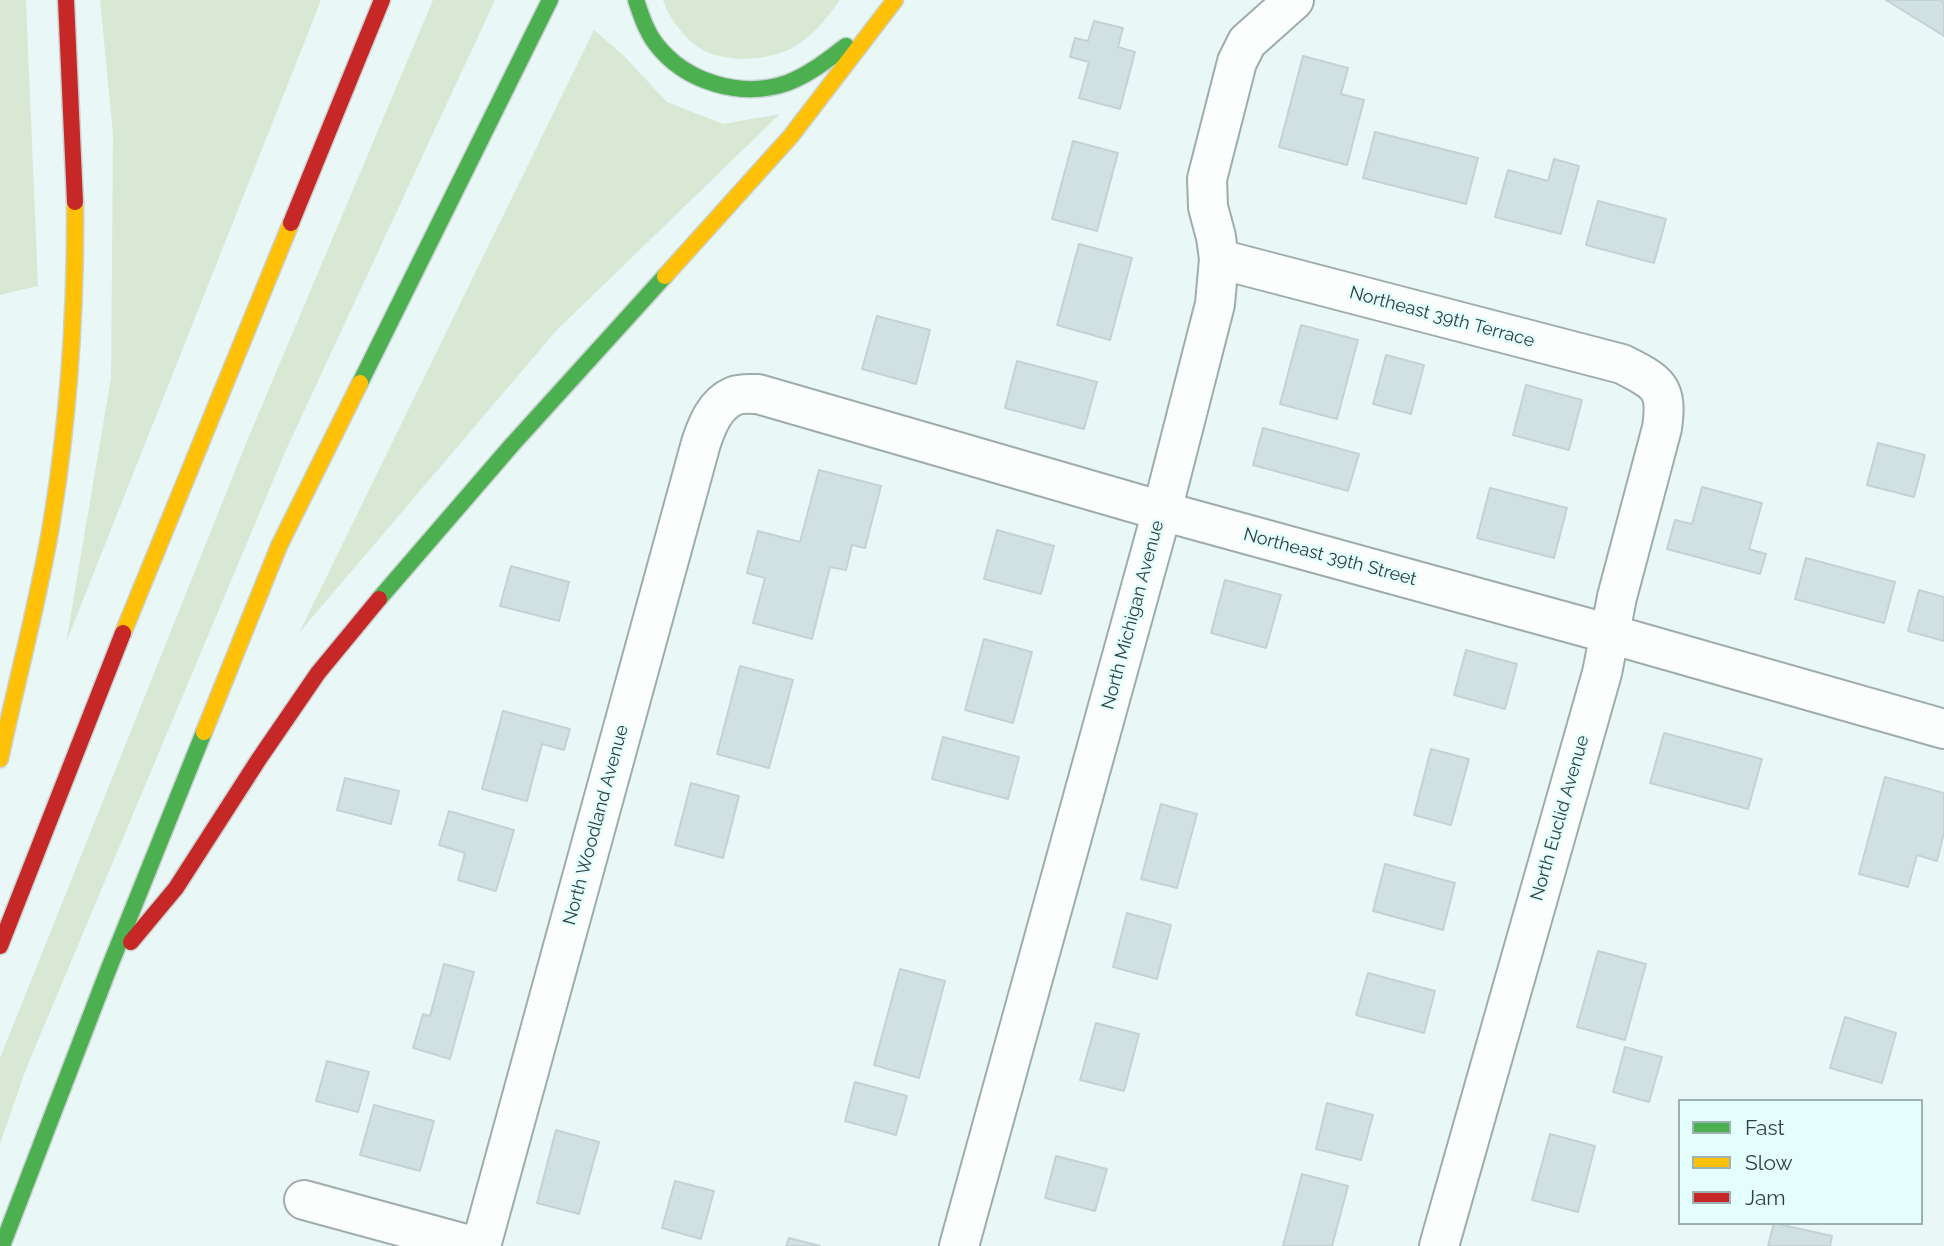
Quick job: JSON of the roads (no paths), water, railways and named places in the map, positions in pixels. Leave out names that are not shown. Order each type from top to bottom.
[{"type":"highway","points":[[0,759],[37,603],[56,490],[68,392],[75,269],[66,0]]},
{"type":"highway","points":[[0,946],[85,726],[382,0]]},
{"type":"highway","points":[[2,1246],[109,968],[279,546],[550,0]]},
{"type":"highway","points":[[636,0],[649,36],[661,52],[699,79],[727,88],[757,90],[784,84],[807,74],[876,24]]},
{"type":"highway","points":[[109,968],[176,888],[259,759],[327,663],[511,446],[791,136],[895,0]]},
{"type":"street","name":"North Michigan Avenue","points":[[959,1246],[1162,511],[1215,304],[1219,259],[1208,207],[1207,179],[1237,62],[1247,42],[1294,0]]},
{"type":"street","name":"Northeast 39th Terrace","points":[[1219,259],[1622,364],[1641,373],[1660,388]]},
{"type":"street","name":"North Euclid Avenue","points":[[1439,1246],[1602,673],[1617,597],[1662,428],[1665,404],[1660,388]]},
{"type":"street","name":"Northeast 39th Street","points":[[719,408],[735,396],[758,394],[1162,511],[1944,729]]},
{"type":"street","name":"North Woodland Avenue","points":[[481,1246],[701,443],[708,422],[719,408]]},
{"type":"street","points":[[304,1200],[473,1246]]}]
